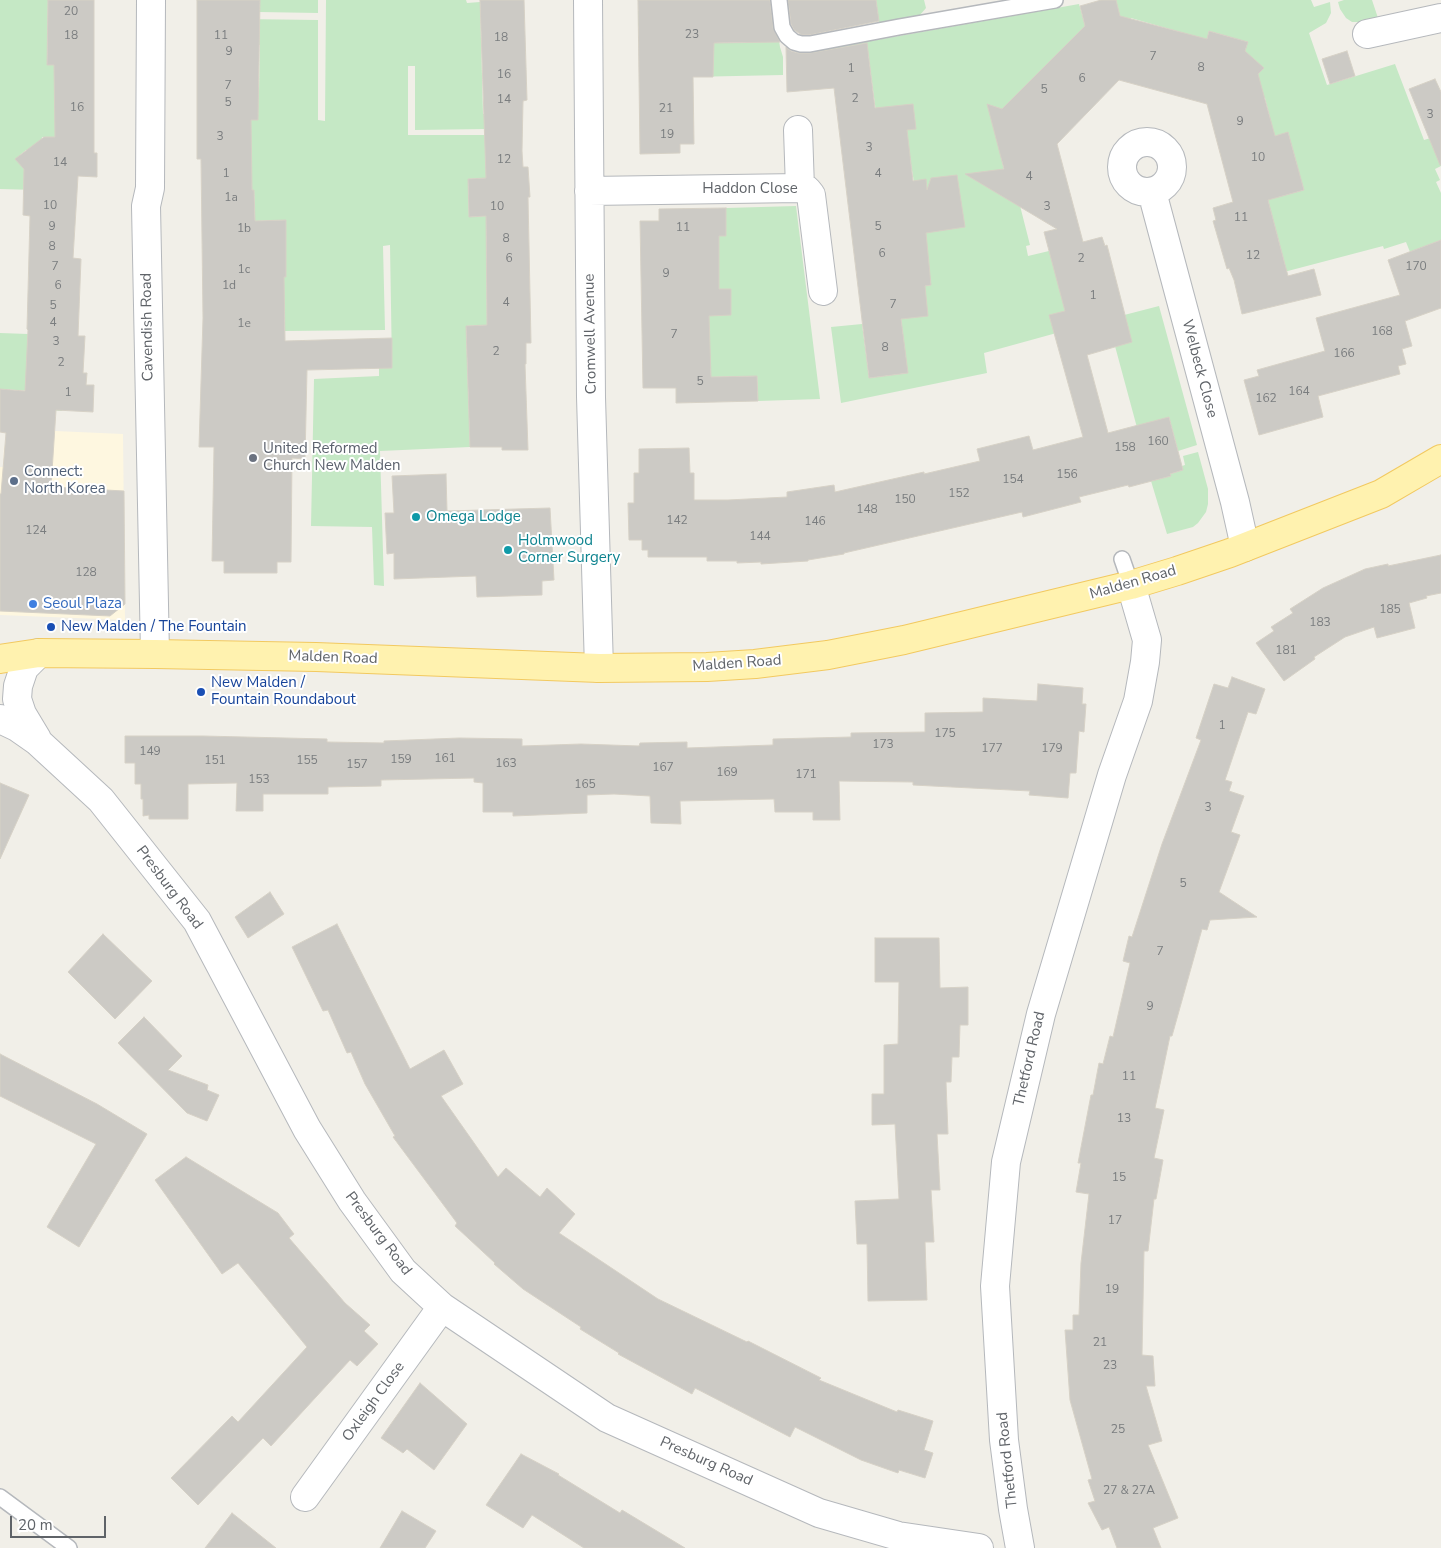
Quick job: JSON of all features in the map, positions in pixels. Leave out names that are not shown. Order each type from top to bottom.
[{"type":"main road","name":"Malden Road","points":[[0,659],[39,653],[155,654],[316,657],[598,668],[707,667],[755,664],[828,655],[904,640],[1131,585],[1177,571],[1245,547],[1381,494],[1441,459]]},
{"type":"street","name":"Cavendish Road","points":[[151,0],[150,188],[146,206],[155,654]]},
{"type":"street","name":"Cromwell Avenue","points":[[588,0],[591,397],[598,668]]},
{"type":"street","points":[[1367,34],[1441,18]]},
{"type":"street","points":[[798,130],[800,188]]},
{"type":"street","name":"Haddon Close","points":[[590,191],[800,188],[806,190],[811,195],[823,291]]},
{"type":"street","name":"Welbeck Close","points":[[1152,192],[1235,502],[1245,547]]},
{"type":"street","name":"Thetford Road","points":[[1020,1548],[1004,1440],[995,1286],[1006,1162],[1041,1014],[1112,775],[1138,701],[1147,640],[1131,585]]},
{"type":"street","name":"Presburg Road","points":[[37,740],[22,714],[17,699],[18,686],[24,668],[39,653]]},
{"type":"street","name":"Presburg Road","points":[[0,719],[37,740],[101,800],[197,921],[308,1129],[352,1201],[403,1271],[442,1307],[607,1418],[819,1513],[898,1536],[979,1548]]},
{"type":"street","name":"Oxleigh Close","points":[[305,1497],[442,1307]]},
{"type":"lane","points":[[779,0],[782,27],[787,36],[794,42],[801,44],[810,44],[899,26],[1055,0]]},
{"type":"lane","points":[[1122,559],[1131,585]]},
{"type":"lane","points":[[0,1497],[69,1548]]},
{"type":"shaded area","points":[[55,431],[123,434],[125,620],[0,615],[0,467],[3,467],[4,446],[28,447],[54,436]]},
{"type":"green space","points":[[0,0],[48,0],[47,65],[86,65],[60,137],[42,137],[41,151],[26,150],[20,155],[20,164],[73,191],[0,189]]},
{"type":"green space","points":[[260,0],[318,0],[318,13],[259,12]]},
{"type":"green space","points":[[326,0],[466,0],[467,3],[480,2],[483,114],[487,114],[487,129],[415,130],[415,66],[408,66],[408,135],[496,135],[486,178],[468,179],[469,217],[486,216],[487,325],[466,326],[470,447],[380,451],[384,586],[374,585],[372,527],[311,526],[314,379],[379,376],[379,368],[392,367],[390,245],[383,246],[385,330],[285,331],[284,311],[255,277],[286,276],[286,220],[255,221],[254,190],[252,190],[242,120],[258,120],[258,95],[243,94],[243,91],[259,91],[260,45],[243,45],[243,19],[318,20],[318,120],[325,121]]},
{"type":"green space","points":[[876,0],[924,0],[926,8],[920,15],[879,23]]},
{"type":"green space","points":[[1099,0],[1311,0],[1314,7],[1330,2],[1331,13],[1326,23],[1309,33],[1327,85],[1395,64],[1424,140],[1434,137],[1441,138],[1441,166],[1435,169],[1440,180],[1436,182],[1441,193],[1441,240],[1410,252],[1406,242],[1384,249],[1383,246],[1284,272],[1285,265],[1266,194],[1297,166],[1288,133],[1269,138],[1270,118],[1265,98],[1243,89],[1264,68],[1242,63],[1247,42],[1209,31],[1206,44],[1180,32],[1131,18],[1119,74]],"holes":[[[1299,175],[1304,190],[1277,197]]]},
{"type":"green space","points":[[1344,0],[1372,0],[1378,18],[1352,22],[1346,18],[1340,9],[1338,2]]},
{"type":"green space","points":[[1079,4],[1093,54],[1043,68],[1008,104],[1001,156],[1004,171],[1015,186],[1030,245],[1026,246],[1028,256],[1049,251],[1101,321],[1159,306],[1197,445],[1178,451],[1169,417],[1139,435],[1112,335],[1100,321],[984,353],[987,373],[841,403],[831,327],[862,324],[869,378],[907,373],[901,319],[925,286],[931,285],[910,158],[890,107],[876,112],[868,52],[830,56],[804,90],[803,53]]},
{"type":"green space","points":[[677,10],[775,16],[783,57],[783,75],[689,77],[685,43],[747,43],[747,20],[638,26],[638,11]]},
{"type":"green space","points":[[796,206],[820,399],[758,401],[757,376],[711,377],[705,320],[719,236],[726,236],[726,208]]},
{"type":"green space","points":[[0,333],[28,334],[62,402],[62,411],[32,409],[32,391],[0,389]]},
{"type":"green space","points":[[1198,452],[1208,489],[1206,512],[1193,527],[1167,534],[1151,481],[1171,476],[1170,474],[1183,470],[1182,466],[1185,465],[1183,456]]},
{"type":"building","points":[[48,0],[94,0],[94,153],[97,153],[97,177],[78,176],[73,258],[81,259],[78,336],[85,336],[83,373],[87,373],[86,385],[94,385],[93,412],[56,410],[51,487],[124,491],[125,604],[110,616],[0,611],[0,494],[6,433],[0,432],[0,389],[25,391],[28,330],[30,216],[23,215],[24,169],[15,159],[44,137],[55,137],[54,65],[47,65]]},
{"type":"building","points":[[197,0],[260,0],[258,120],[251,120],[252,190],[254,190],[255,221],[286,220],[286,277],[284,277],[285,341],[392,338],[392,368],[307,370],[305,459],[292,458],[291,562],[277,562],[277,573],[224,573],[224,561],[212,561],[214,447],[199,447],[203,318],[201,159],[197,159]]},
{"type":"building","points":[[480,0],[524,0],[527,100],[523,101],[522,151],[523,167],[528,167],[530,197],[528,197],[531,343],[526,343],[525,364],[528,450],[502,450],[502,447],[470,447],[466,326],[487,325],[486,216],[469,217],[468,179],[486,178]]},
{"type":"building","points":[[638,0],[770,0],[773,28],[780,42],[714,43],[713,77],[693,77],[694,144],[680,144],[680,153],[640,154]]},
{"type":"building","points":[[788,0],[876,0],[879,21],[802,35],[794,30],[791,24]]},
{"type":"building","points":[[1101,0],[1116,0],[1120,16],[1207,39],[1209,31],[1248,42],[1245,51],[1264,68],[1258,74],[1275,136],[1288,132],[1304,190],[1268,200],[1288,276],[1314,269],[1321,295],[1242,314],[1234,280],[1229,268],[1227,269],[1213,221],[1216,220],[1213,208],[1233,202],[1207,104],[1119,80],[1057,144],[1083,242],[1102,237],[1105,246],[1107,245],[1132,342],[1087,355],[1108,433],[1169,417],[1183,470],[1170,474],[1171,476],[1129,487],[1128,485],[1079,497],[1081,502],[1023,517],[1022,512],[808,561],[761,564],[761,562],[707,561],[707,557],[648,557],[648,550],[642,550],[642,540],[629,540],[628,503],[634,503],[634,473],[639,473],[639,449],[689,448],[690,473],[694,473],[694,500],[728,500],[787,497],[787,492],[834,485],[835,492],[980,461],[977,449],[1029,436],[1033,450],[1083,437],[1049,315],[1065,311],[1044,232],[1057,229],[965,174],[1004,169],[987,104],[1002,109],[1085,26],[1080,6]]},
{"type":"building","points":[[867,43],[875,108],[913,104],[916,129],[907,130],[913,181],[926,179],[927,190],[931,178],[957,175],[965,227],[926,233],[931,285],[925,286],[928,316],[901,319],[908,373],[869,378],[834,88],[787,92],[786,47],[798,53],[810,53]]},
{"type":"building","points":[[1347,51],[1355,76],[1330,84],[1322,59]]},
{"type":"building","points":[[1435,79],[1441,92],[1441,165],[1409,89]]},
{"type":"building","points":[[726,208],[726,236],[719,236],[719,289],[731,289],[731,315],[709,316],[711,377],[757,376],[758,401],[676,403],[676,388],[643,388],[640,221],[659,221],[659,209]]},
{"type":"building","points":[[1441,240],[1441,308],[1405,321],[1412,346],[1402,349],[1406,364],[1398,366],[1400,374],[1318,396],[1323,417],[1259,435],[1244,380],[1259,376],[1257,370],[1325,351],[1316,318],[1400,295],[1388,260]]},
{"type":"building","points":[[446,474],[447,511],[550,508],[554,580],[542,581],[542,595],[477,597],[476,576],[394,579],[394,553],[387,554],[385,513],[394,513],[392,476]]},
{"type":"building","points":[[1441,555],[1441,593],[1426,596],[1427,598],[1409,603],[1415,628],[1377,638],[1374,627],[1345,637],[1314,657],[1315,659],[1284,681],[1256,643],[1274,631],[1271,627],[1293,613],[1290,609],[1323,588],[1365,569]]},
{"type":"building","points":[[1232,677],[1265,689],[1256,714],[1248,712],[1225,780],[1232,782],[1229,791],[1244,796],[1231,832],[1240,835],[1219,892],[1257,917],[1210,920],[1207,930],[1202,929],[1172,1036],[1170,1036],[1155,1108],[1164,1110],[1154,1158],[1163,1160],[1156,1199],[1154,1199],[1148,1251],[1144,1251],[1142,1355],[1153,1356],[1155,1386],[1146,1386],[1162,1441],[1148,1445],[1178,1518],[1153,1528],[1161,1548],[1117,1548],[1109,1527],[1102,1530],[1088,1503],[1095,1501],[1088,1480],[1092,1479],[1070,1400],[1065,1330],[1073,1330],[1073,1315],[1079,1315],[1081,1263],[1089,1194],[1076,1192],[1081,1163],[1078,1163],[1099,1063],[1103,1064],[1110,1036],[1113,1037],[1130,963],[1123,961],[1129,936],[1132,937],[1162,844],[1201,740],[1196,738],[1214,684],[1228,688]]},
{"type":"building","points":[[1038,684],[1083,688],[1082,704],[1086,704],[1084,732],[1079,731],[1076,773],[1070,773],[1068,798],[1029,795],[1030,791],[913,785],[913,782],[839,781],[840,820],[813,820],[813,812],[775,812],[774,799],[680,801],[681,824],[651,823],[650,796],[614,794],[587,795],[587,813],[513,816],[513,812],[483,812],[483,783],[474,782],[474,778],[381,780],[381,786],[328,787],[328,794],[263,794],[263,811],[236,811],[237,783],[188,784],[188,819],[149,819],[149,815],[143,816],[141,784],[135,784],[135,763],[125,763],[125,736],[327,739],[327,742],[384,743],[384,741],[459,738],[522,739],[522,746],[581,744],[639,746],[640,743],[687,742],[687,748],[773,745],[773,739],[851,737],[851,733],[925,732],[925,713],[983,712],[983,698],[1037,701]]},
{"type":"building","points":[[0,783],[29,795],[0,859]]},
{"type":"building","points":[[270,892],[284,914],[248,938],[235,917]]},
{"type":"building","points":[[337,924],[410,1069],[444,1050],[463,1084],[441,1096],[498,1177],[506,1168],[540,1197],[547,1188],[575,1214],[559,1233],[658,1299],[748,1341],[821,1378],[819,1380],[897,1412],[898,1410],[933,1421],[924,1450],[933,1453],[925,1478],[899,1470],[898,1473],[861,1460],[795,1427],[790,1437],[695,1388],[692,1394],[618,1354],[523,1289],[494,1264],[455,1226],[457,1223],[393,1137],[395,1136],[365,1084],[351,1052],[347,1053],[328,1010],[323,1011],[292,947]]},
{"type":"building","points":[[103,934],[152,981],[115,1019],[68,972]]},
{"type":"building","points":[[875,938],[939,938],[940,988],[968,987],[968,1025],[960,1025],[959,1057],[952,1057],[951,1082],[946,1082],[948,1134],[937,1134],[940,1190],[931,1190],[934,1242],[925,1242],[927,1300],[868,1301],[867,1244],[857,1244],[855,1201],[899,1199],[895,1124],[872,1125],[872,1094],[884,1094],[884,1045],[898,1044],[899,982],[875,982]]},
{"type":"building","points":[[144,1017],[182,1056],[168,1070],[208,1085],[207,1090],[219,1095],[207,1121],[187,1113],[118,1043]]},
{"type":"building","points":[[0,1054],[97,1104],[147,1134],[79,1247],[47,1227],[96,1144],[0,1096]]},
{"type":"building","points":[[186,1157],[278,1213],[294,1234],[289,1238],[345,1303],[370,1325],[364,1331],[378,1344],[357,1366],[350,1360],[271,1446],[263,1438],[198,1505],[171,1478],[232,1416],[238,1422],[307,1347],[238,1263],[222,1274],[155,1180]]},
{"type":"building","points":[[420,1383],[467,1424],[434,1470],[407,1449],[403,1453],[381,1438]]},
{"type":"building","points":[[521,1454],[559,1474],[620,1513],[622,1510],[685,1548],[584,1548],[532,1515],[523,1528],[486,1505]]},
{"type":"building","points":[[402,1511],[436,1531],[425,1548],[380,1548]]},
{"type":"building","points":[[232,1513],[276,1548],[205,1548]]},
{"type":"place","name":"United Reformed Church New Malden","points":[[253,458]]},
{"type":"place","name":"Connect: North Korea","points":[[14,481]]},
{"type":"place","name":"Omega Lodge","points":[[416,517]]},
{"type":"place","name":"Holmwood Corner Surgery","points":[[508,550]]},
{"type":"place","name":"Seoul Plaza","points":[[33,604]]},
{"type":"place","name":"New Malden / The Fountain","points":[[51,627]]},
{"type":"place","name":"New Malden / Fountain Roundabout","points":[[201,692]]}]
